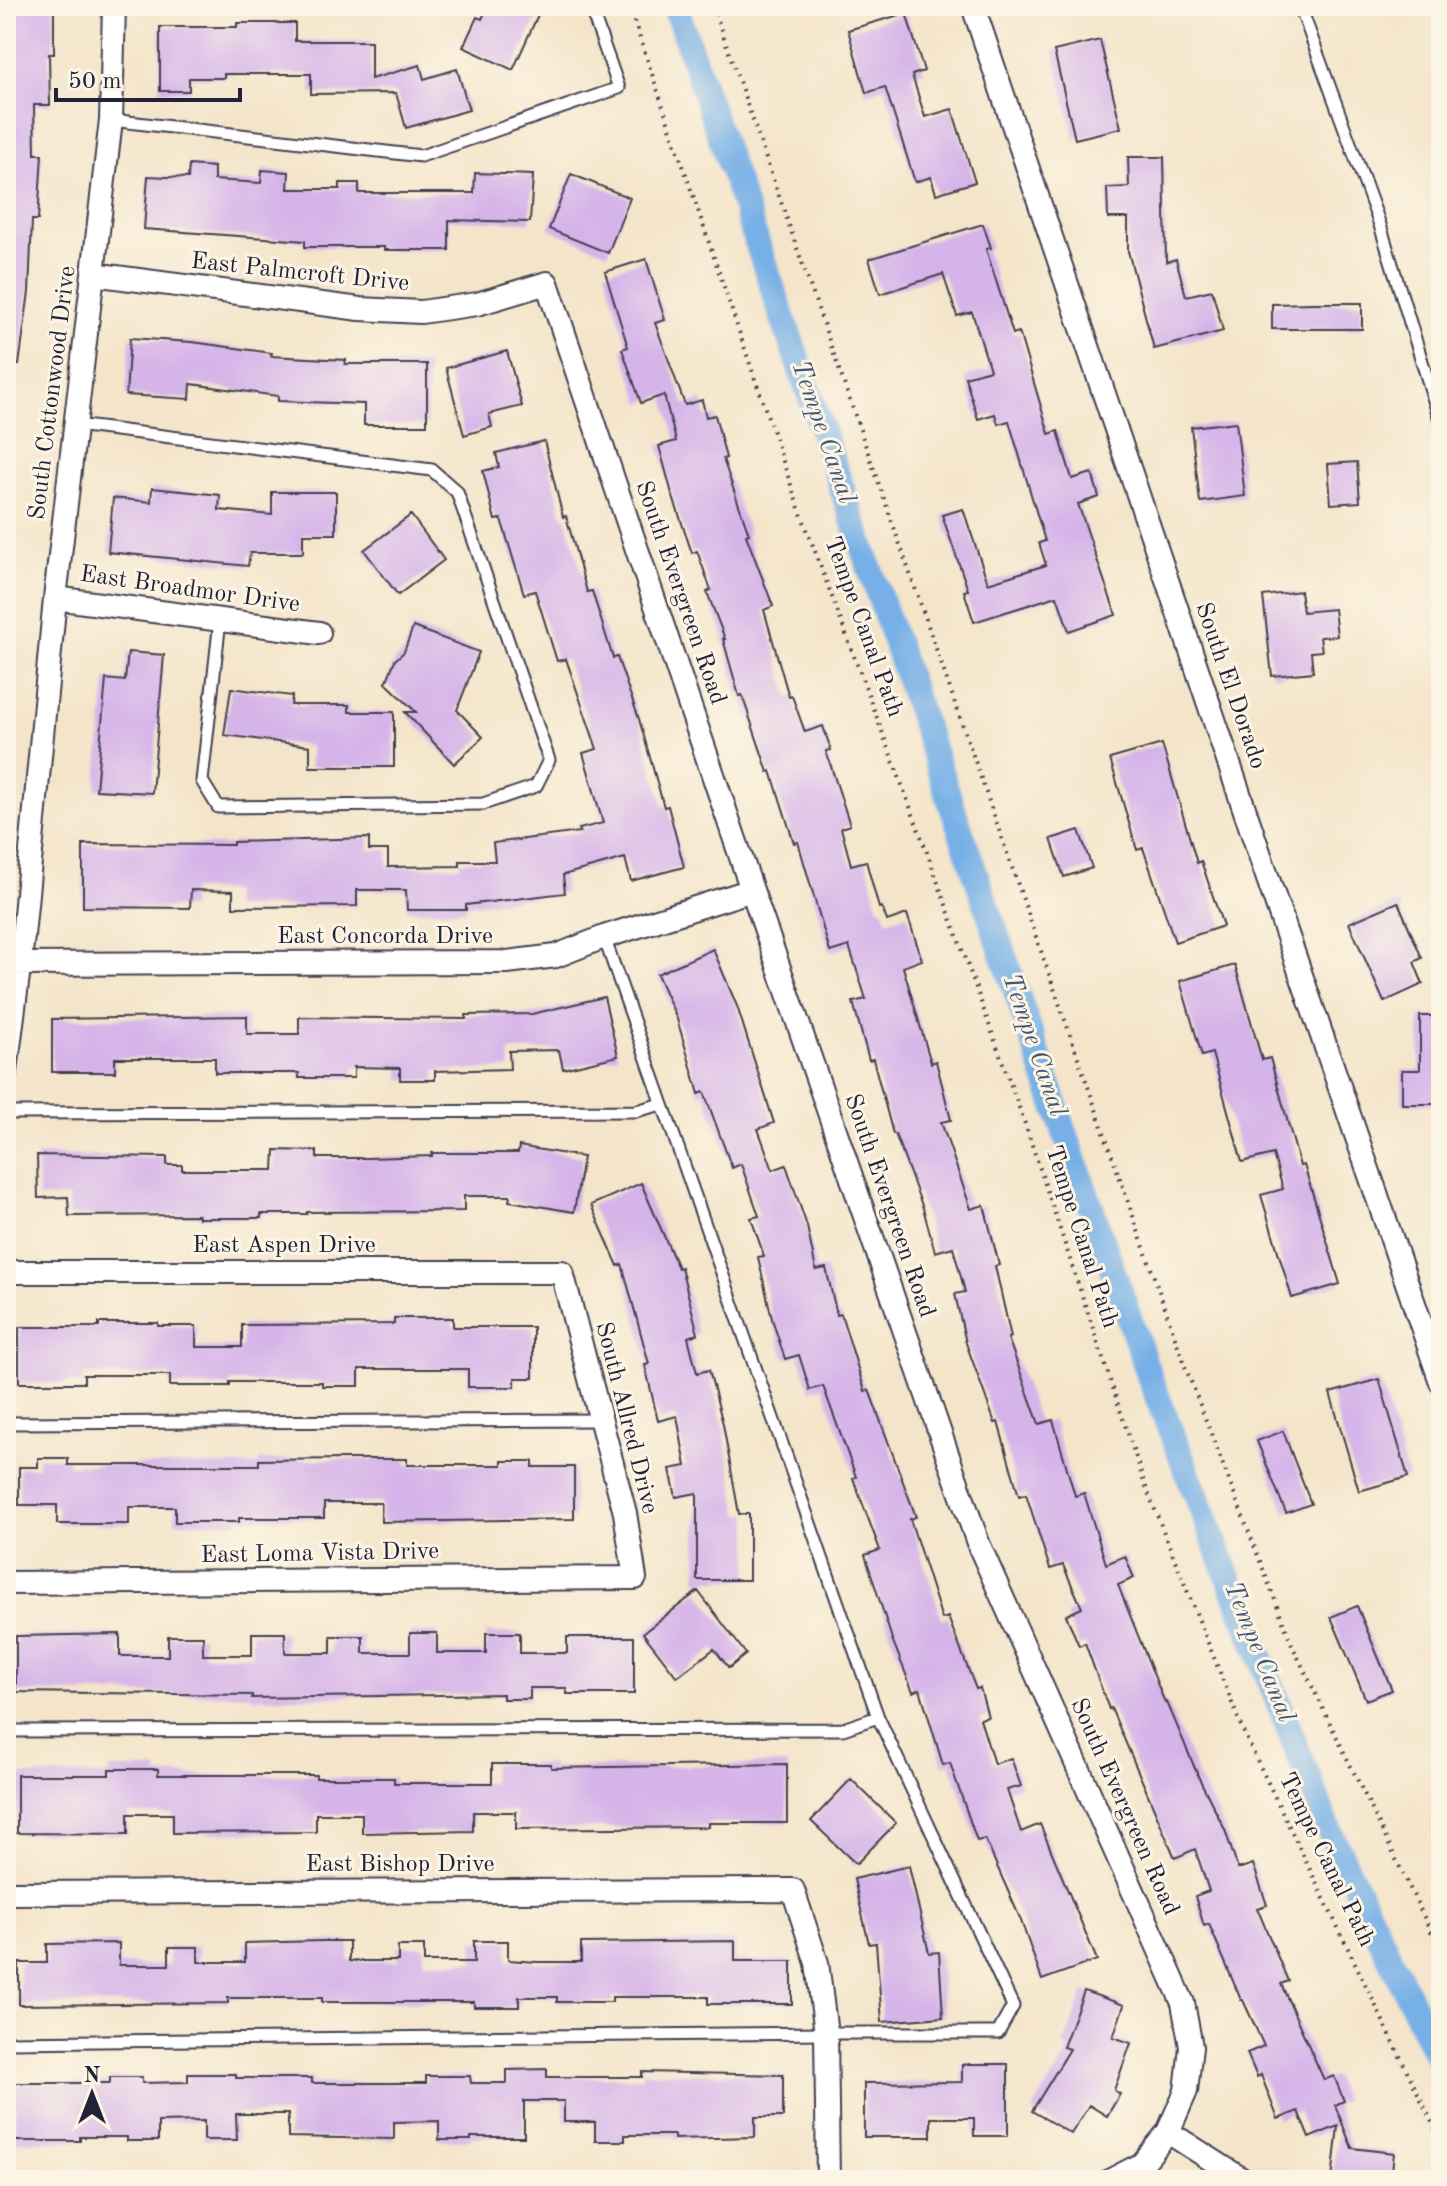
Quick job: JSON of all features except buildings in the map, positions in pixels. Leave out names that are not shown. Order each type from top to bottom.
[{"type":"street","name":"South Cottonwood Drive","points":[[6,1071],[13,965],[111,120],[114,6]]},
{"type":"street","name":"South El Dorado","points":[[973,6],[1441,1382]]},
{"type":"street","name":"East Palmcroft Drive","points":[[93,274],[360,309],[421,312],[477,304],[547,283]]},
{"type":"street","name":"South Evergreen Road","points":[[547,283],[752,890],[978,1543],[1183,2003],[1191,2047],[1186,2091],[1168,2132],[1142,2164],[1111,2180]]},
{"type":"street","name":"East Broadmor Drive","points":[[55,598],[319,633]]},
{"type":"street","name":"East Concorda Drive","points":[[13,965],[507,962],[556,956],[604,937],[752,890]]},
{"type":"street","name":"East Aspen Drive","points":[[6,1272],[562,1272]]},
{"type":"street","name":"South Allred Drive","points":[[562,1272],[625,1513],[635,1578]]},
{"type":"street","name":"East Loma Vista Drive","points":[[6,1583],[635,1578]]},
{"type":"street","name":"East Bishop Drive","points":[[6,1893],[793,1890],[817,1963],[826,2033]]},
{"type":"street","points":[[826,2033],[828,2180]]},
{"type":"street","points":[[1168,2132],[1243,2180]]},
{"type":"lane","points":[[111,120],[421,156],[619,88],[590,6]]},
{"type":"lane","points":[[1300,6],[1380,225],[1441,423]]},
{"type":"lane","points":[[76,425],[432,470],[457,492],[549,760],[536,786],[483,804],[218,807],[202,781],[220,620]]},
{"type":"lane","points":[[6,2042],[998,2033],[1013,2006],[878,1717],[604,937]]},
{"type":"lane","points":[[6,1113],[636,1111],[662,1104]]},
{"type":"lane","points":[[6,1423],[601,1420]]},
{"type":"lane","points":[[6,1731],[843,1729],[878,1717]]},
{"type":"path","name":"Tempe Canal Path","points":[[629,6],[796,500],[1025,1124],[1145,1485],[1244,1733],[1441,2141]]},
{"type":"path","points":[[713,6],[1185,1366],[1293,1647],[1441,1952]]},
{"type":"waterway","name":"Tempe Canal","points":[[675,6],[1151,1381],[1329,1830],[1441,2065]]}]
